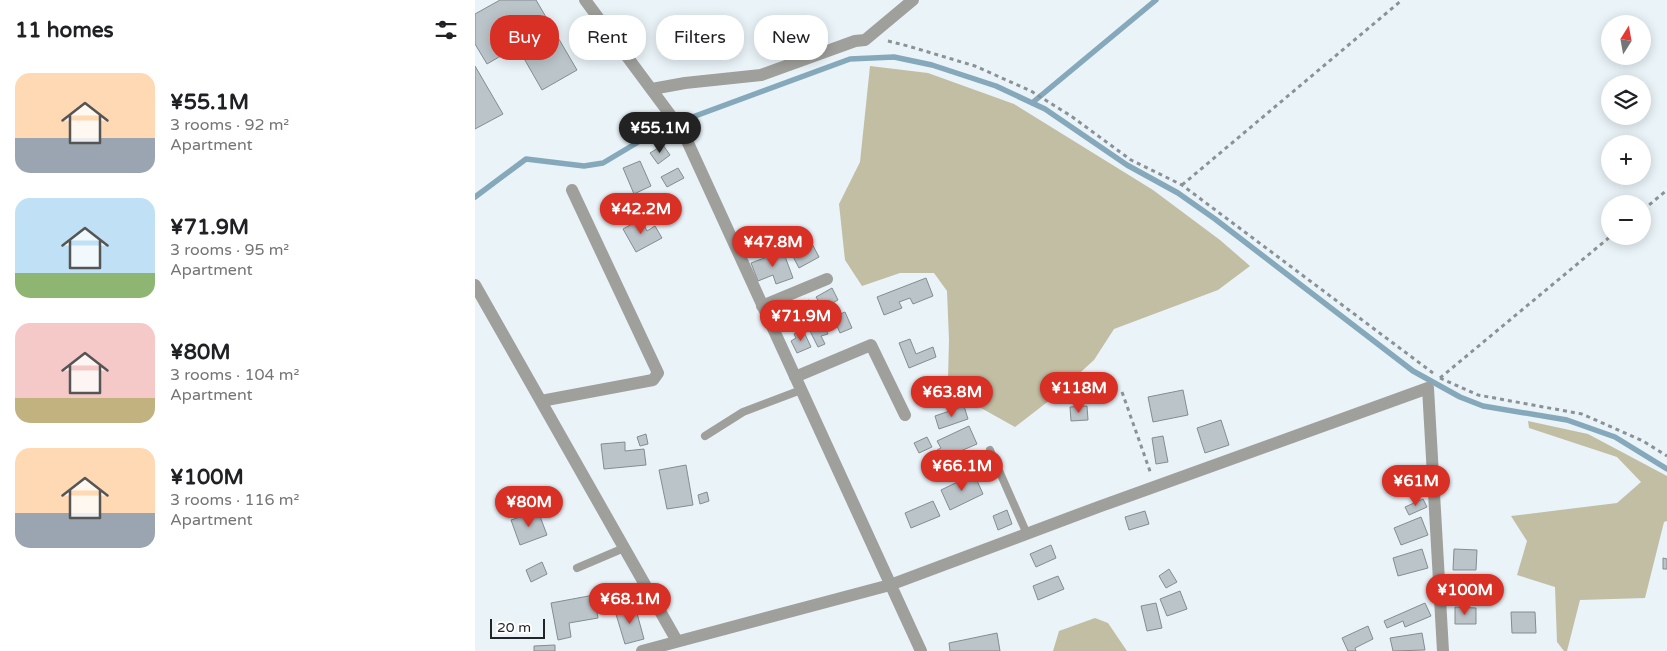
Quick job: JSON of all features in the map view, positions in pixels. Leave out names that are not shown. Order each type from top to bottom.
[{"type":"street","points":[[585,0],[653,89],[683,132],[921,651]]},
{"type":"street","points":[[653,89],[685,83],[761,76],[855,41],[865,40],[913,0]]},
{"type":"street","points":[[541,401],[653,380],[658,373],[572,190]]},
{"type":"street","points":[[762,306],[827,279]]},
{"type":"street","points":[[475,285],[677,641]]},
{"type":"street","points":[[795,377],[871,345],[905,415]]},
{"type":"street","points":[[642,651],[890,585],[1155,486],[1428,388],[1443,651]]},
{"type":"lane","points":[[705,436],[743,412],[801,390]]},
{"type":"lane","points":[[990,450],[1027,534]]},
{"type":"lane","points":[[577,568],[624,548]]},
{"type":"path","points":[[1182,185],[1403,0]]},
{"type":"path","points":[[865,40],[877,38],[975,66],[1031,91],[1071,116],[1131,160],[1182,185],[1259,241],[1422,366],[1441,378],[1478,395],[1582,414],[1643,441],[1667,456]]},
{"type":"path","points":[[1651,203],[1667,190]]},
{"type":"path","points":[[1428,388],[1601,244]]},
{"type":"path","points":[[1122,392],[1155,486]]},
{"type":"shaded area","points":[[870,66],[928,73],[1014,104],[1153,190],[1220,240],[1250,266],[1218,290],[1114,329],[1094,360],[1050,400],[1015,427],[981,408],[948,379],[947,291],[934,273],[900,273],[862,286],[845,260],[839,204],[860,162]]},
{"type":"shaded area","points":[[1528,421],[1588,434],[1667,476],[1667,521],[1664,522],[1645,598],[1580,600],[1567,651],[1564,651],[1557,642],[1555,587],[1517,575],[1527,541],[1511,516],[1617,503],[1641,482],[1617,457],[1529,428]]},
{"type":"shaded area","points":[[1095,618],[1108,623],[1127,651],[1053,651],[1059,631]]},
{"type":"building","points":[[500,0],[536,0],[545,15],[490,15],[490,60],[494,60],[487,64],[475,44],[475,14]]},
{"type":"building","points":[[559,39],[569,56],[569,60],[571,60],[577,70],[542,90],[525,60],[559,60]]},
{"type":"building","points":[[475,66],[503,114],[475,129]]},
{"type":"building","points":[[663,145],[670,155],[658,164],[650,153]]},
{"type":"building","points":[[640,161],[651,186],[634,194],[623,168]]},
{"type":"building","points":[[678,168],[684,178],[667,187],[661,177]]},
{"type":"building","points":[[641,219],[647,231],[655,226],[662,238],[636,252],[623,229]]},
{"type":"building","points":[[809,238],[819,257],[799,268],[789,249]]},
{"type":"building","points":[[783,251],[793,278],[776,284],[773,275],[758,281],[751,263]]},
{"type":"building","points":[[926,278],[933,296],[913,304],[910,298],[899,302],[902,308],[884,315],[877,297]]},
{"type":"building","points":[[832,288],[838,300],[823,308],[816,297]]},
{"type":"building","points":[[809,300],[812,307],[792,315],[789,308]]},
{"type":"building","points":[[845,312],[852,328],[840,333],[833,317]]},
{"type":"building","points":[[822,321],[828,334],[821,336],[825,344],[818,347],[808,327]]},
{"type":"building","points":[[803,330],[811,347],[797,353],[791,341],[796,338],[794,334]]},
{"type":"building","points":[[910,339],[916,354],[933,347],[936,357],[909,368],[899,343]]},
{"type":"building","points":[[1183,390],[1188,415],[1153,422],[1148,397]]},
{"type":"building","points":[[964,406],[968,419],[939,429],[935,416]]},
{"type":"building","points":[[1087,406],[1088,420],[1071,421],[1070,407]]},
{"type":"building","points":[[1221,420],[1229,445],[1205,453],[1197,428]]},
{"type":"building","points":[[969,426],[977,444],[942,459],[937,450],[941,448],[937,441]]},
{"type":"building","points":[[646,434],[648,444],[640,446],[637,437]]},
{"type":"building","points":[[1163,436],[1168,462],[1156,464],[1152,438]]},
{"type":"building","points":[[927,437],[932,447],[919,453],[914,443]]},
{"type":"building","points":[[625,442],[625,451],[644,449],[646,465],[604,469],[601,444]]},
{"type":"building","points":[[686,465],[693,505],[667,509],[659,470]]},
{"type":"building","points":[[974,474],[983,494],[950,510],[941,490]]},
{"type":"building","points":[[707,492],[709,501],[700,504],[698,495]]},
{"type":"building","points":[[1423,499],[1427,507],[1409,515],[1405,507]]},
{"type":"building","points":[[933,501],[940,516],[911,528],[905,513]]},
{"type":"building","points":[[1007,510],[1012,524],[998,530],[993,516]]},
{"type":"building","points":[[538,511],[547,535],[520,545],[511,520]]},
{"type":"building","points":[[1145,511],[1149,524],[1129,530],[1125,517]]},
{"type":"building","points":[[1421,517],[1428,535],[1401,545],[1394,528]]},
{"type":"building","points":[[1051,545],[1056,558],[1036,567],[1030,554]]},
{"type":"building","points":[[1422,549],[1428,568],[1398,576],[1393,558]]},
{"type":"building","points":[[1454,549],[1477,550],[1476,570],[1453,570]]},
{"type":"building","points":[[1663,558],[1667,559],[1667,569],[1663,569]]},
{"type":"building","points":[[542,562],[547,574],[531,582],[526,570]]},
{"type":"building","points":[[1169,569],[1177,582],[1166,588],[1159,576]]},
{"type":"building","points":[[1058,576],[1064,589],[1038,600],[1033,586]]},
{"type":"building","points":[[1180,591],[1187,609],[1167,616],[1160,599]]},
{"type":"building","points":[[594,595],[598,618],[569,623],[571,637],[558,640],[551,603]]},
{"type":"building","points":[[1156,603],[1162,628],[1147,631],[1141,606]]},
{"type":"building","points":[[1425,603],[1431,616],[1405,627],[1403,621],[1387,628],[1384,621]]},
{"type":"building","points":[[635,606],[644,639],[625,644],[615,611]]},
{"type":"building","points":[[1455,607],[1476,608],[1476,624],[1455,624]]},
{"type":"building","points":[[1511,612],[1535,612],[1536,633],[1512,633]]},
{"type":"building","points":[[1368,626],[1373,639],[1355,648],[1356,651],[1348,651],[1342,638]]},
{"type":"building","points":[[997,633],[1000,651],[950,651],[949,643]]},
{"type":"building","points":[[1422,633],[1425,650],[1393,651],[1390,638]]},
{"type":"building","points":[[555,645],[555,651],[534,651],[534,646]]},
{"type":"waterway","points":[[1032,103],[1156,0]]},
{"type":"waterway","points":[[475,197],[526,159],[584,166],[603,163],[660,129],[850,59],[894,57],[932,65],[996,86],[1045,109],[1127,165],[1178,193],[1215,219],[1413,371],[1460,397],[1483,406],[1567,420],[1615,437],[1667,469]]}]
